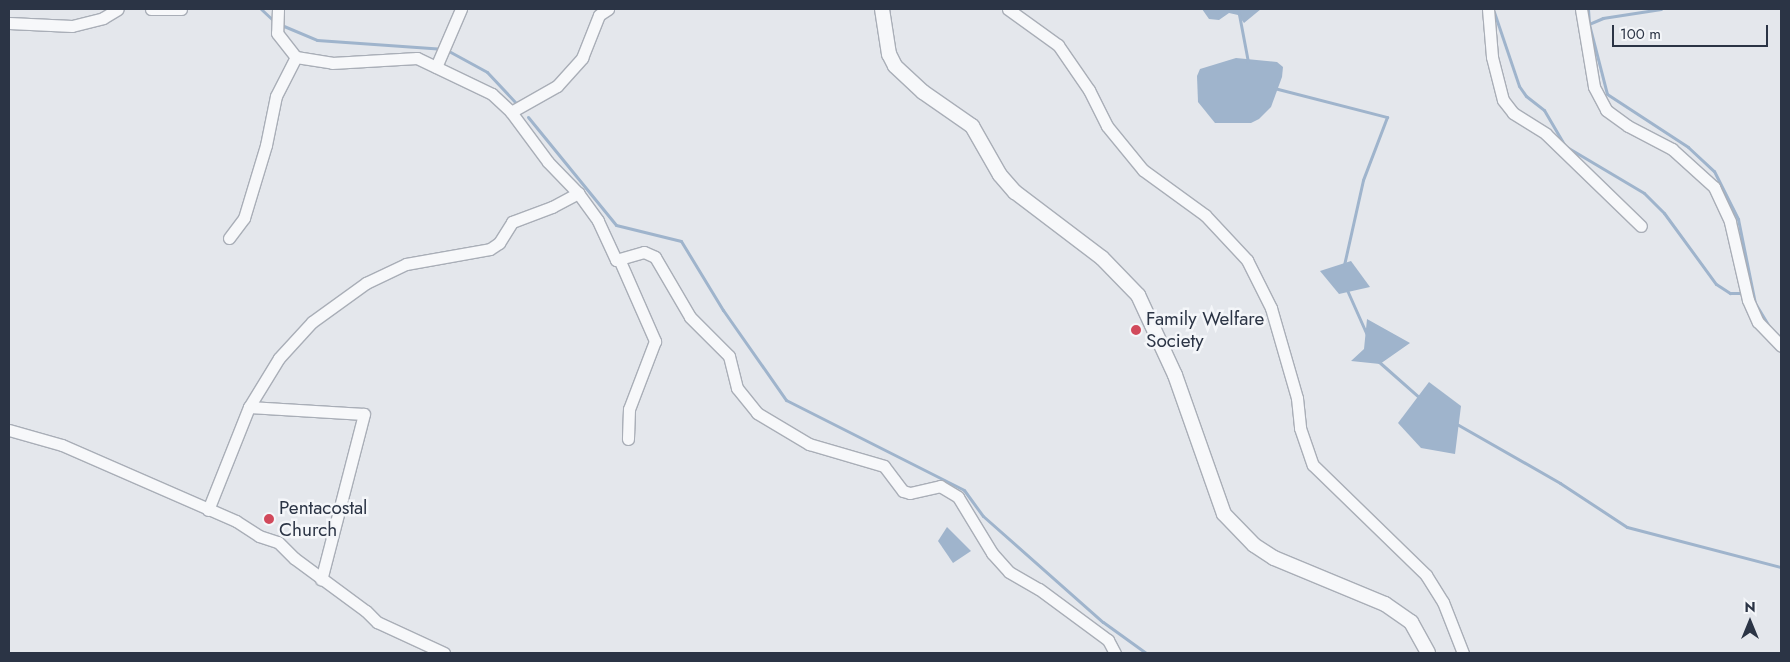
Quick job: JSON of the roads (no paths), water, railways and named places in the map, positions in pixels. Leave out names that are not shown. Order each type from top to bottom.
[{"type":"street","points":[[9,23],[72,26],[103,18],[118,9]]},
{"type":"street","points":[[151,9],[181,9]]},
{"type":"street","points":[[278,9],[276,33],[295,56],[332,63],[418,58],[492,94],[511,112],[548,162],[578,193],[598,221],[616,260],[644,252],[655,257],[690,318],[729,356],[736,388],[766,421],[809,444],[884,466],[903,491],[910,492],[940,486],[949,491],[963,503],[992,553],[1009,572],[1070,611],[1108,640],[1115,653]]},
{"type":"street","points":[[436,67],[461,9]]},
{"type":"street","points":[[511,112],[557,86],[582,58],[599,15],[608,9]]},
{"type":"street","points":[[882,9],[889,54],[895,66],[923,92],[972,126],[1000,175],[1015,192],[1102,258],[1138,295],[1175,375],[1224,514],[1254,545],[1274,558],[1385,604],[1411,622],[1428,653]]},
{"type":"street","points":[[1008,9],[1058,45],[1089,90],[1107,126],[1143,170],[1205,215],[1247,260],[1271,308],[1297,398],[1300,428],[1313,465],[1426,576],[1443,602],[1463,653]]},
{"type":"street","points":[[1488,9],[1492,57],[1497,83],[1508,106],[1513,113],[1546,134],[1641,226]]},
{"type":"street","points":[[1581,9],[1594,87],[1606,110],[1628,126],[1672,149],[1714,188],[1730,222],[1746,295],[1758,322],[1781,346]]},
{"type":"street","points":[[229,238],[244,218],[266,145],[276,96],[295,56]]},
{"type":"street","points":[[208,510],[249,407],[279,358],[312,322],[366,282],[406,264],[490,249],[499,243],[512,222],[552,207],[578,193]]},
{"type":"street","points":[[619,259],[655,340],[629,409],[628,439]]},
{"type":"street","points":[[249,407],[364,414],[321,580]]},
{"type":"street","points":[[9,430],[62,445],[236,521],[259,536],[278,542],[321,580],[366,611],[377,622],[423,648],[444,653]]},
{"type":"water","points":[[1202,9],[1261,9],[1244,23],[1238,15],[1229,13],[1219,20],[1209,19]]},
{"type":"water","points":[[1236,58],[1277,62],[1283,67],[1282,77],[1271,107],[1259,119],[1251,123],[1215,123],[1198,102],[1197,76],[1200,69]]},
{"type":"water","points":[[1351,261],[1370,287],[1339,294],[1320,271]]},
{"type":"water","points":[[1367,319],[1410,343],[1380,364],[1351,361],[1364,349]]},
{"type":"water","points":[[1429,382],[1461,406],[1455,454],[1421,448],[1398,423]]},
{"type":"water","points":[[947,527],[971,551],[953,563],[938,541]]},
{"type":"waterway","points":[[261,9],[274,21]]},
{"type":"waterway","points":[[1238,9],[1248,62]]},
{"type":"waterway","points":[[1588,9],[1589,24]]},
{"type":"waterway","points":[[1661,9],[1603,18],[1589,24],[1607,94],[1688,147],[1714,171],[1738,219],[1755,303],[1768,325]]},
{"type":"waterway","points":[[1494,12],[1519,86],[1526,96],[1544,110],[1565,146],[1644,193],[1664,213],[1716,284],[1730,293],[1745,293]]},
{"type":"waterway","points":[[279,24],[317,40],[445,49],[487,72],[516,103]]},
{"type":"waterway","points":[[1274,88],[1387,117],[1363,180],[1344,265]]},
{"type":"waterway","points":[[528,117],[616,225],[681,241],[723,310],[786,400],[964,490],[983,516],[1103,622],[1146,653]]},
{"type":"waterway","points":[[1347,290],[1367,335]]},
{"type":"waterway","points":[[1378,361],[1420,398]]},
{"type":"waterway","points":[[1455,423],[1560,483],[1627,527],[1781,567]]},
{"type":"place","name":"Family Welfare Society","points":[[1136,330]]},
{"type":"place","name":"Pentacostal Church","points":[[269,519]]}]
